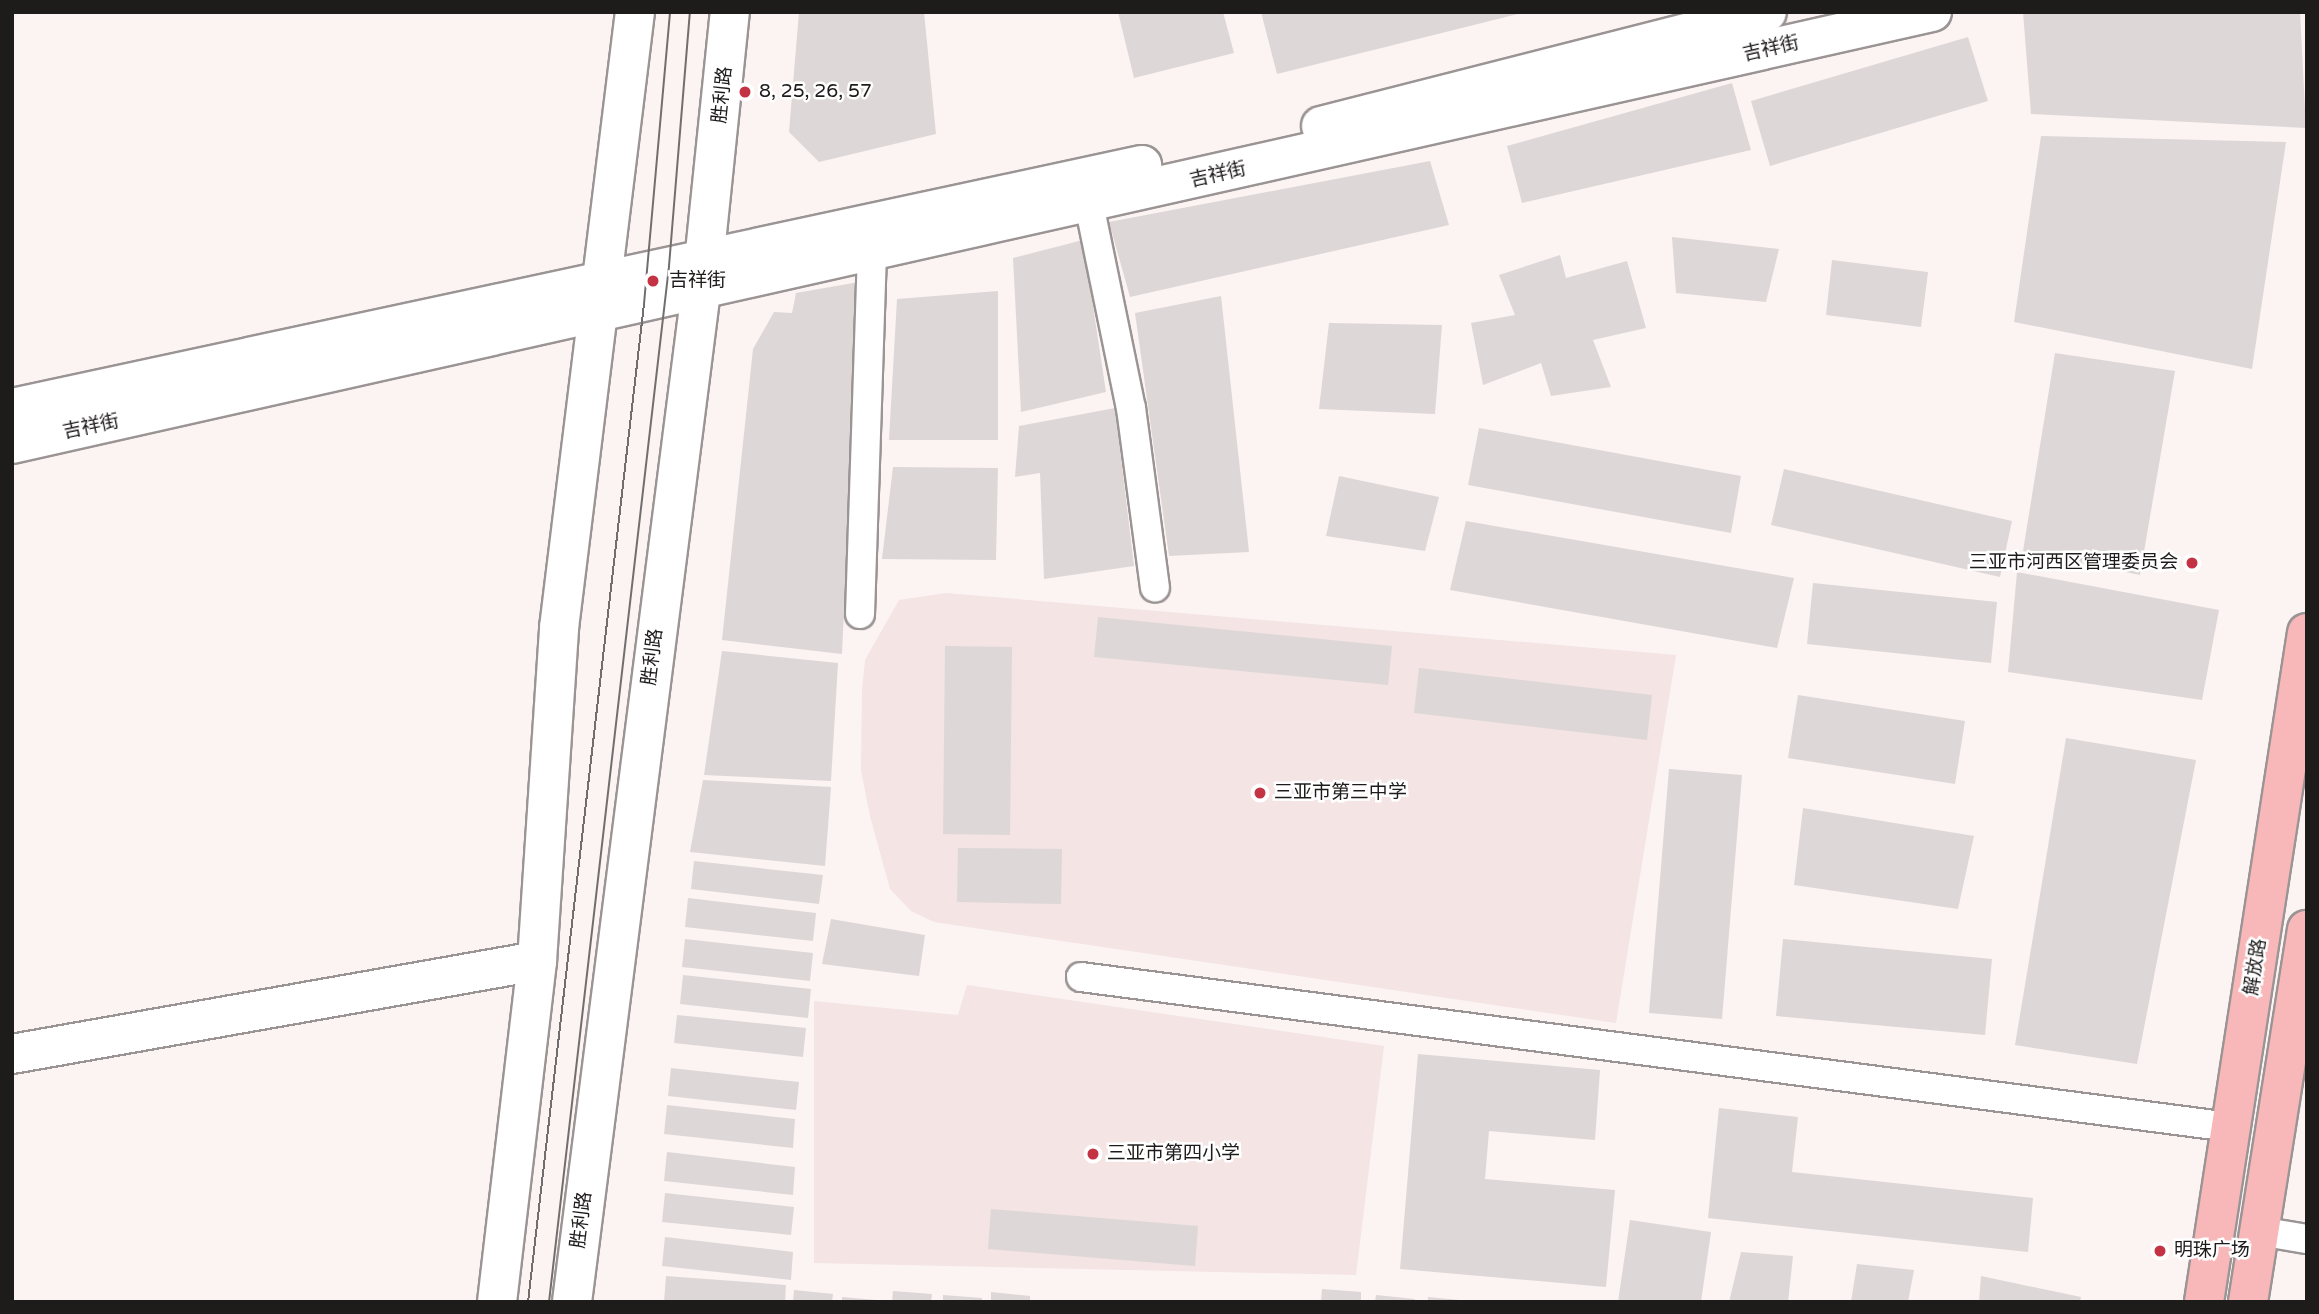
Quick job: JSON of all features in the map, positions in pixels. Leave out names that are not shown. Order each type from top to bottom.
[{"type":"main road","points":[[497,1302],[537,961],[559,628],[635,12]]},
{"type":"main road","name":"胜利路","points":[[572,1302],[703,275],[730,12]]},
{"type":"main road","name":"吉祥街","points":[[12,444],[601,298],[1324,125],[1767,12]]},
{"type":"main road","name":"吉祥街","points":[[703,275],[872,252],[1931,12]]},
{"type":"main road","name":"吉祥街","points":[[12,408],[601,298]]},
{"type":"main road","name":"解放路","points":[[2204,1302],[2307,633]]},
{"type":"main road","points":[[2248,1302],[2307,930]]},
{"type":"main road","points":[[12,1054],[537,961]]},
{"type":"street","points":[[1088,204],[1124,369],[1155,587]]},
{"type":"street","points":[[860,614],[872,252]]},
{"type":"street","points":[[1080,977],[2230,1127]]},
{"type":"street","points":[[2259,1231],[2307,1239]]},
{"type":"shaded area","name":"三亚市第三中学","points":[[946,593],[1676,655],[1616,1023],[934,922],[911,911],[890,889],[870,816],[861,770],[865,660],[899,600]]},
{"type":"shaded area","name":"三亚市第四小学","points":[[967,985],[1384,1046],[1356,1275],[814,1263],[814,1001],[958,1015]]},
{"type":"building","points":[[799,12],[924,12],[936,134],[819,162],[789,132]]},
{"type":"building","points":[[1118,12],[1223,12],[1234,53],[1134,78]]},
{"type":"building","points":[[1261,12],[1521,12],[1522,13],[1277,74]]},
{"type":"building","points":[[2023,12],[2300,12],[2306,128],[2031,114]]},
{"type":"building","points":[[1968,37],[1988,101],[1770,166],[1751,101]]},
{"type":"building","points":[[1732,83],[1751,150],[1522,203],[1507,146]]},
{"type":"building","points":[[2041,136],[2286,142],[2252,369],[2014,322]]},
{"type":"building","points":[[1430,161],[1449,225],[1130,297],[1109,222]]},
{"type":"building","points":[[1672,237],[1779,249],[1766,302],[1676,293]]},
{"type":"building","points":[[1083,240],[1106,392],[1021,412],[1013,258]]},
{"type":"building","points":[[1560,255],[1566,278],[1627,261],[1646,328],[1593,340],[1611,387],[1551,396],[1541,363],[1483,385],[1471,323],[1515,315],[1499,275]]},
{"type":"building","points":[[1832,260],[1928,272],[1921,327],[1826,315]]},
{"type":"building","points":[[859,282],[842,654],[722,640],[753,349],[774,312],[792,313],[796,293]]},
{"type":"building","points":[[998,291],[998,440],[889,440],[897,299]]},
{"type":"building","points":[[1221,296],[1249,552],[1169,556],[1135,313]]},
{"type":"building","points":[[1329,323],[1442,325],[1435,414],[1319,409]]},
{"type":"building","points":[[2055,353],[2175,371],[2140,575],[2023,551]]},
{"type":"building","points":[[1115,408],[1134,566],[1044,579],[1040,473],[1015,477],[1019,426]]},
{"type":"building","points":[[1479,428],[1741,476],[1731,533],[1468,485]]},
{"type":"building","points":[[893,467],[998,468],[996,560],[882,559]]},
{"type":"building","points":[[1784,469],[2012,521],[2000,577],[1771,525]]},
{"type":"building","points":[[1339,476],[1439,497],[1425,551],[1326,536]]},
{"type":"building","points":[[1466,521],[1794,578],[1777,648],[1450,590]]},
{"type":"building","points":[[2017,572],[2219,610],[2202,700],[2008,672]]},
{"type":"building","points":[[1813,583],[1997,602],[1991,663],[1807,644]]},
{"type":"building","points":[[1098,617],[1392,646],[1388,685],[1094,657]]},
{"type":"building","points":[[945,646],[1012,647],[1010,835],[943,834]]},
{"type":"building","points":[[722,651],[838,663],[831,781],[704,775]]},
{"type":"building","points":[[1419,668],[1652,695],[1647,740],[1414,713]]},
{"type":"building","points":[[1798,695],[1965,721],[1955,784],[1788,758]]},
{"type":"building","points":[[2066,738],[2196,760],[2137,1064],[2015,1045]]},
{"type":"building","points":[[1669,769],[1742,775],[1722,1019],[1649,1013]]},
{"type":"building","points":[[703,780],[831,787],[825,866],[690,852]]},
{"type":"building","points":[[1803,808],[1974,836],[1958,909],[1794,885]]},
{"type":"building","points":[[958,848],[1062,849],[1061,904],[957,902]]},
{"type":"building","points":[[694,861],[823,875],[819,904],[691,889]]},
{"type":"building","points":[[688,898],[816,913],[813,941],[685,927]]},
{"type":"building","points":[[831,919],[925,935],[919,976],[822,964]]},
{"type":"building","points":[[685,939],[813,953],[810,981],[682,967]]},
{"type":"building","points":[[1783,939],[1992,959],[1985,1035],[1776,1016]]},
{"type":"building","points":[[683,975],[811,989],[808,1018],[680,1004]]},
{"type":"building","points":[[677,1015],[806,1028],[803,1057],[674,1043]]},
{"type":"building","points":[[1418,1054],[1600,1070],[1595,1140],[1489,1131],[1485,1179],[1615,1190],[1606,1287],[1400,1269]]},
{"type":"building","points":[[671,1068],[799,1082],[796,1110],[668,1096]]},
{"type":"building","points":[[667,1105],[795,1119],[793,1148],[664,1134]]},
{"type":"building","points":[[1719,1108],[1798,1117],[1792,1172],[2033,1198],[2028,1252],[1708,1218]]},
{"type":"building","points":[[667,1152],[795,1167],[793,1195],[664,1181]]},
{"type":"building","points":[[665,1193],[794,1207],[791,1235],[662,1222]]},
{"type":"building","points":[[991,1209],[1198,1226],[1195,1266],[988,1249]]},
{"type":"building","points":[[1630,1220],[1711,1232],[1701,1302],[1618,1302]]},
{"type":"building","points":[[665,1237],[793,1252],[791,1280],[662,1266]]},
{"type":"building","points":[[1741,1252],[1793,1256],[1788,1302],[1729,1302]]},
{"type":"building","points":[[1857,1264],[1914,1270],[1908,1302],[1851,1302]]},
{"type":"building","points":[[666,1276],[786,1285],[785,1302],[664,1302]]},
{"type":"building","points":[[1981,1276],[2081,1297],[2080,1302],[1979,1302]]},
{"type":"building","points":[[1322,1289],[1361,1292],[1361,1302],[1321,1302]]},
{"type":"building","points":[[794,1290],[833,1294],[832,1302],[793,1302]]},
{"type":"building","points":[[893,1291],[932,1294],[931,1302],[892,1302]]},
{"type":"building","points":[[991,1292],[1030,1296],[1030,1302],[991,1302]]},
{"type":"building","points":[[943,1295],[982,1298],[982,1302],[943,1302]]},
{"type":"building","points":[[1376,1295],[1415,1299],[1414,1302],[1375,1302]]},
{"type":"building","points":[[842,1297],[877,1300],[877,1302],[842,1302]]},
{"type":"building","points":[[1428,1297],[1460,1300],[1460,1302],[1428,1302]]},
{"type":"tram line","points":[[528,1302],[644,304],[670,12]]},
{"type":"tram line","points":[[549,1302],[669,266],[690,12]]},
{"type":"place","name":"8, 25, 26, 57","points":[[745,92]]},
{"type":"place","name":"吉祥街","points":[[653,281]]},
{"type":"place","name":"三亚市河西区管理委员会","points":[[2192,563]]},
{"type":"place","name":"三亚市第三中学","points":[[1260,793]]},
{"type":"place","name":"三亚市第四小学","points":[[1093,1154]]},
{"type":"place","name":"明珠广场","points":[[2160,1251]]}]
